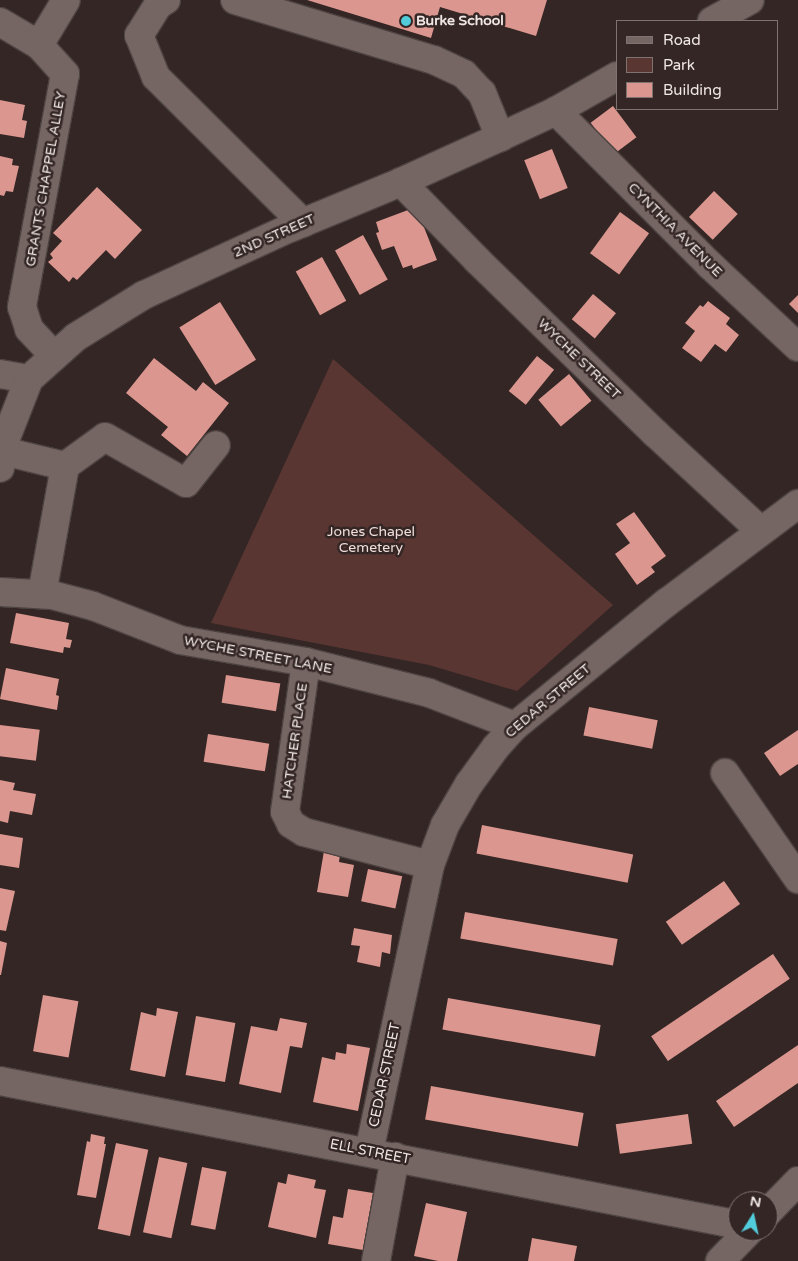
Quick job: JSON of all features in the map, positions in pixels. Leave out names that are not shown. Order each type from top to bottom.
[{"type":"street","points":[[39,46],[66,0]]},
{"type":"street","points":[[166,0],[158,5],[139,35],[156,77],[302,223]]},
{"type":"street","points":[[235,0],[434,60],[464,74],[482,93],[500,137]]},
{"type":"street","points":[[714,20],[750,0]]},
{"type":"street","name":"GRANTS CHAPPEL ALLEY","points":[[0,22],[39,46],[65,74],[22,307],[29,329],[54,356]]},
{"type":"street","name":"2ND STREET","points":[[2,460],[6,438],[29,379],[76,337],[144,295],[302,223],[401,182],[500,137],[556,111],[616,77]]},
{"type":"street","name":"CYNTHIA AVENUE","points":[[556,111],[710,265],[798,347]]},
{"type":"street","name":"WYCHE STREET","points":[[401,182],[477,260],[655,434],[761,531]]},
{"type":"street","points":[[0,374],[29,379]]},
{"type":"street","points":[[2,460],[65,466],[105,436],[186,483],[216,445]]},
{"type":"street","points":[[42,594],[65,466]]},
{"type":"street","name":"CEDAR STREET","points":[[368,1152],[430,865],[445,825],[469,784],[496,747],[515,726],[666,603],[798,504]]},
{"type":"street","name":"WYCHE STREET LANE","points":[[0,592],[42,594],[93,606],[180,640],[306,662],[429,693],[515,726]]},
{"type":"street","name":"HATCHER PLACE","points":[[306,662],[285,812],[291,824],[304,832],[430,865]]},
{"type":"street","points":[[725,773],[798,879]]},
{"type":"street","name":"ELL STREET","points":[[0,1081],[729,1223],[739,1242]]},
{"type":"street","points":[[376,1261],[395,1157]]},
{"type":"street","points":[[778,1202],[798,1181]]},
{"type":"green space","name":"Jones Chapel Cemetery","points":[[333,359],[613,605],[517,691],[429,665],[211,623]]},
{"type":"building","name":"Burke School","points":[[307,0],[547,0],[536,36],[440,7],[431,38]]},
{"type":"building","points":[[0,100],[25,105],[22,120],[27,121],[24,138],[0,134]]},
{"type":"building","points":[[613,106],[636,137],[614,154],[591,123]]},
{"type":"building","points":[[552,149],[568,188],[540,199],[524,160]]},
{"type":"building","points":[[0,156],[13,159],[12,165],[19,166],[13,192],[6,191],[4,196],[0,195]]},
{"type":"building","points":[[97,187],[142,230],[115,259],[106,250],[77,280],[73,277],[69,282],[48,262],[53,258],[50,254],[62,241],[53,233]]},
{"type":"building","points":[[714,191],[738,214],[713,240],[689,217]]},
{"type":"building","points":[[416,207],[437,260],[413,269],[412,265],[403,268],[394,246],[382,250],[376,233],[379,232],[376,222]]},
{"type":"building","points":[[620,212],[649,233],[619,274],[590,253]]},
{"type":"building","points":[[363,235],[388,280],[360,295],[335,251]]},
{"type":"building","points":[[322,257],[346,301],[320,315],[296,272]]},
{"type":"building","points":[[593,294],[616,313],[595,339],[572,319]]},
{"type":"building","points":[[798,295],[798,313],[789,304]]},
{"type":"building","points":[[708,301],[730,318],[726,324],[739,335],[726,352],[715,344],[701,362],[682,348],[695,331],[685,323],[700,305],[703,307]]},
{"type":"building","points":[[220,302],[256,360],[215,385],[179,327]]},
{"type":"building","points":[[537,356],[554,370],[526,405],[509,391]]},
{"type":"building","points":[[154,358],[196,391],[203,382],[229,403],[187,456],[161,435],[168,427],[126,393]]},
{"type":"building","points":[[569,374],[591,401],[561,427],[538,400]]},
{"type":"building","points":[[634,512],[666,556],[651,567],[655,572],[637,585],[615,554],[630,543],[616,524]]},
{"type":"building","points":[[16,613],[69,623],[66,639],[72,640],[70,648],[64,647],[63,653],[10,643]]},
{"type":"building","points":[[6,668],[59,679],[56,695],[59,696],[57,710],[0,699]]},
{"type":"building","points":[[226,675],[280,684],[276,711],[222,703]]},
{"type":"building","points":[[589,707],[658,720],[652,749],[583,735]]},
{"type":"building","points":[[0,725],[40,730],[36,761],[0,756]]},
{"type":"building","points":[[798,730],[798,764],[780,776],[764,753]]},
{"type":"building","points":[[208,734],[269,744],[265,771],[204,762]]},
{"type":"building","points":[[0,780],[15,783],[13,790],[36,794],[32,815],[10,811],[8,823],[0,821]]},
{"type":"building","points":[[482,825],[633,854],[628,883],[476,853]]},
{"type":"building","points":[[0,834],[23,838],[19,868],[0,865]]},
{"type":"building","points":[[324,851],[340,854],[339,862],[354,865],[348,897],[317,892]]},
{"type":"building","points":[[368,869],[402,876],[395,909],[361,901]]},
{"type":"building","points":[[724,881],[740,904],[682,945],[666,922]]},
{"type":"building","points":[[0,888],[15,891],[6,931],[0,930]]},
{"type":"building","points":[[465,912],[618,939],[613,966],[460,939]]},
{"type":"building","points":[[354,928],[392,935],[390,954],[382,952],[380,967],[357,962],[360,946],[351,945]]},
{"type":"building","points":[[0,941],[7,943],[1,975],[0,975]]},
{"type":"building","points":[[773,954],[790,979],[668,1061],[651,1036]]},
{"type":"building","points":[[43,995],[78,1001],[69,1057],[33,1051]]},
{"type":"building","points":[[448,998],[601,1025],[595,1056],[442,1030]]},
{"type":"building","points":[[157,1008],[178,1012],[165,1077],[130,1070],[141,1012],[156,1016]]},
{"type":"building","points":[[196,1016],[235,1023],[225,1082],[186,1075]]},
{"type":"building","points":[[280,1018],[307,1023],[302,1048],[290,1046],[281,1093],[239,1084],[251,1026],[277,1031]]},
{"type":"building","points":[[347,1044],[370,1048],[358,1111],[313,1102],[322,1057],[335,1060],[336,1052],[346,1054]]},
{"type":"building","points":[[798,1045],[798,1083],[734,1127],[716,1101]]},
{"type":"building","points":[[431,1086],[584,1113],[578,1146],[425,1119]]},
{"type":"building","points":[[688,1114],[692,1144],[620,1154],[616,1124]]},
{"type":"building","points":[[91,1134],[105,1137],[104,1144],[106,1144],[96,1198],[77,1195],[87,1141],[90,1142]]},
{"type":"building","points":[[116,1143],[148,1150],[130,1236],[98,1229]]},
{"type":"building","points":[[159,1157],[187,1163],[171,1238],[143,1232]]},
{"type":"building","points":[[202,1167],[227,1172],[215,1230],[191,1225]]},
{"type":"building","points":[[288,1174],[316,1180],[314,1188],[326,1190],[316,1238],[268,1227],[278,1182],[286,1184]]},
{"type":"building","points":[[348,1189],[373,1193],[363,1250],[328,1244],[333,1216],[343,1218]]},
{"type":"building","points":[[426,1203],[467,1212],[457,1261],[438,1261],[414,1256]]},
{"type":"building","points":[[532,1238],[577,1246],[574,1261],[528,1261]]},
{"type":"place","name":"Burke School","points":[[406,21]]}]
